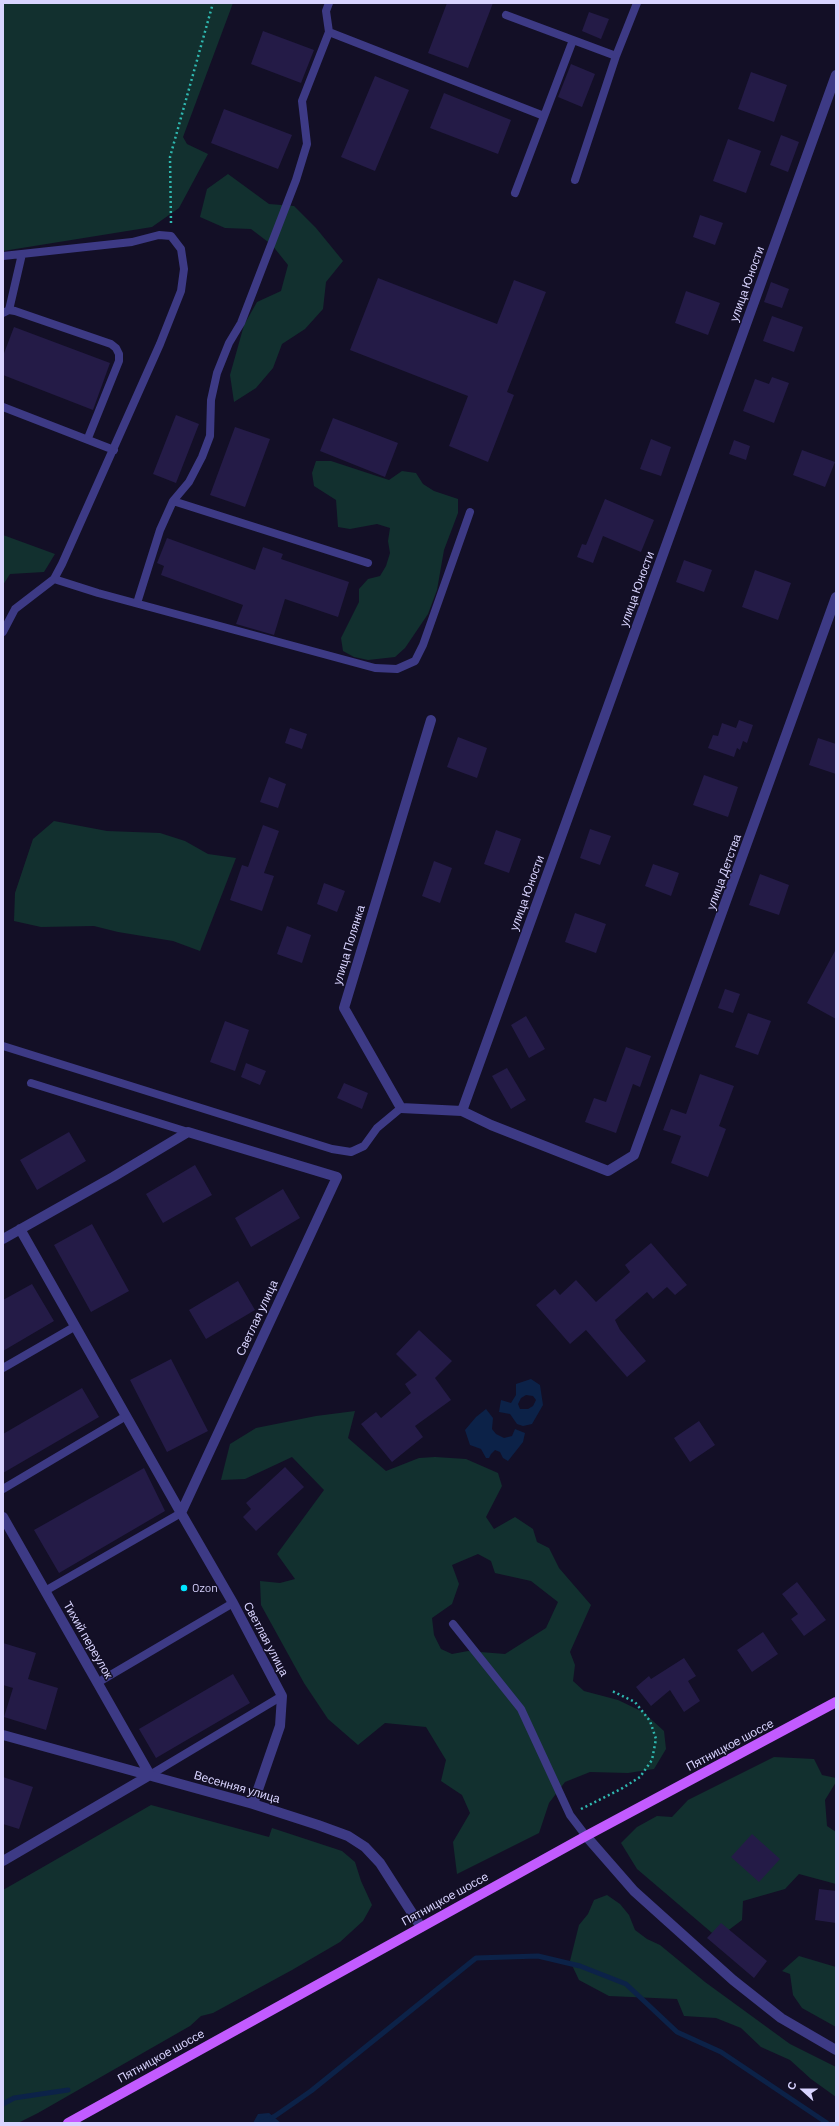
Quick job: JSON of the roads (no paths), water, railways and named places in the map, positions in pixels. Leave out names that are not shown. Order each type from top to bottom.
[{"type":"main road","name":"Пятницкое шоссе","points":[[68,2123],[586,1836],[836,1702]]},
{"type":"street","name":"улица Юности","points":[[462,1111],[836,75]]},
{"type":"street","name":"улица Детства","points":[[462,1111],[491,1125],[608,1171],[634,1155],[836,597]]},
{"type":"street","name":"улица Полянка","points":[[401,1108],[344,1008],[431,720]]},
{"type":"street","points":[[401,1108],[462,1111]]},
{"type":"street","points":[[3,1239],[113,1177],[188,1132]]},
{"type":"street","name":"Светлая улица","points":[[188,1132],[337,1177],[181,1513],[282,1696]]},
{"type":"street","points":[[20,1229],[74,1327],[181,1513]]},
{"type":"street","name":"Тихий переулок","points":[[3,1517],[150,1775]]},
{"type":"street","points":[[253,1804],[280,1726],[282,1696]]},
{"type":"street","name":"Весенняя улица","points":[[3,1735],[253,1804],[326,1827],[348,1836],[365,1847],[380,1863],[421,1927]]},
{"type":"street","points":[[3,1861],[150,1775]]},
{"type":"street","points":[[586,1836],[634,1891],[733,1980],[781,2018],[836,2050]]},
{"type":"lane","points":[[137,603],[160,530],[173,501],[189,482],[202,457],[210,436],[211,400],[217,373],[229,343],[241,323],[296,180],[307,144],[302,101],[329,32],[326,11],[328,3]]},
{"type":"lane","points":[[575,180],[616,56],[638,3]]},
{"type":"lane","points":[[506,15],[616,56]]},
{"type":"lane","points":[[329,32],[544,116]]},
{"type":"lane","points":[[515,193],[573,40]]},
{"type":"lane","points":[[3,256],[132,242],[159,235],[172,236],[181,249],[184,269],[181,291],[114,450],[54,579],[15,609],[3,632]]},
{"type":"lane","points":[[22,254],[6,311],[15,311],[103,341],[116,348],[119,354],[119,361],[88,438]]},
{"type":"lane","points":[[3,407],[88,438],[114,450]]},
{"type":"lane","points":[[173,501],[368,563]]},
{"type":"lane","points":[[54,579],[375,668],[397,670],[415,661],[423,645],[470,512]]},
{"type":"lane","points":[[3,1046],[317,1144],[351,1152],[364,1146],[377,1128],[401,1108]]},
{"type":"lane","points":[[31,1083],[188,1132]]},
{"type":"lane","points":[[3,1368],[74,1327]]},
{"type":"lane","points":[[3,1489],[126,1416]]},
{"type":"lane","points":[[45,1591],[181,1513]]},
{"type":"lane","points":[[97,1683],[232,1603]]},
{"type":"lane","points":[[453,1624],[521,1709],[570,1815],[586,1836]]},
{"type":"lane","points":[[150,1775],[282,1696]]},
{"type":"water","points":[[531,1379],[540,1385],[543,1405],[532,1424],[523,1426],[517,1424],[510,1414],[499,1412],[501,1400],[511,1403],[516,1395],[516,1384]],"holes":[[[526,1395],[533,1396],[536,1400],[533,1406],[528,1409],[520,1409],[518,1404],[521,1398]]]},
{"type":"water","points":[[486,1409],[493,1418],[492,1429],[496,1434],[504,1438],[512,1436],[515,1429],[525,1433],[523,1442],[508,1461],[503,1458],[500,1452],[495,1450],[489,1458],[486,1458],[481,1449],[470,1445],[465,1430],[476,1417]]},
{"type":"water","points":[[269,2113],[281,2123],[253,2123],[258,2114]]},
{"type":"waterway","points":[[261,2123],[275,2116],[311,2091],[476,1958],[538,1956],[580,1966],[626,1984],[677,2032],[721,2052],[827,2123]]},
{"type":"waterway","points":[[3,2104],[14,2098],[68,2090]]},
{"type":"place","name":"Ozon","points":[[184,1588]]}]
